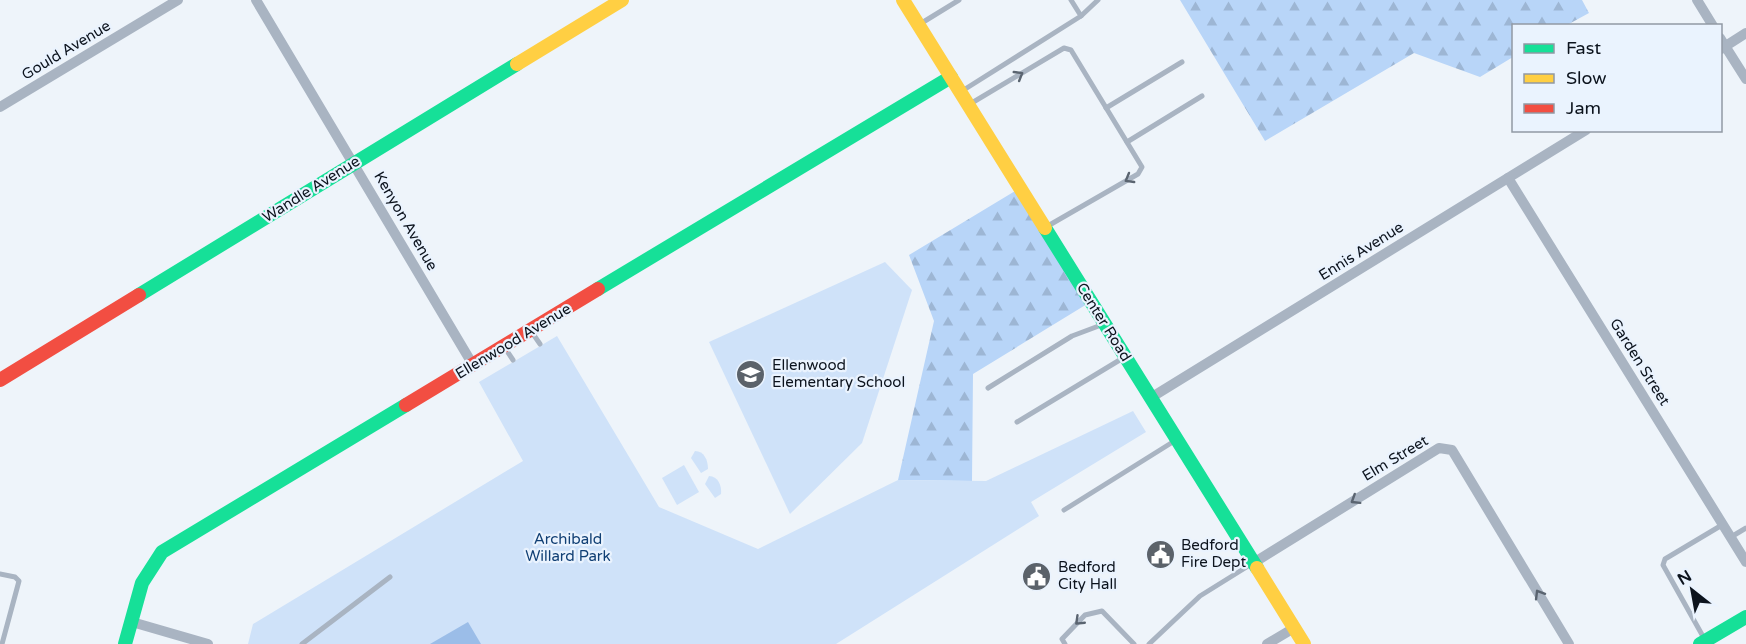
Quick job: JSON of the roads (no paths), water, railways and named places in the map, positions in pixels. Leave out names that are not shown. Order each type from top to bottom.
[{"type":"street","name":"Gould Avenue","points":[[0,107],[178,0]]},
{"type":"street","name":"Kenyon Avenue","points":[[256,0],[473,365]]},
{"type":"street","name":"Wandle Avenue","points":[[0,380],[622,0]]},
{"type":"street","name":"Center Road","points":[[903,0],[1304,644]]},
{"type":"street","points":[[1697,0],[1712,24]]},
{"type":"street","points":[[1746,33],[1722,44],[1746,79]]},
{"type":"street","name":"Ellenwood Avenue","points":[[125,644],[145,574],[150,562],[162,552],[951,77]]},
{"type":"street","name":"Ennis Avenue","points":[[1152,397],[1583,132]]},
{"type":"street","name":"Garden Street","points":[[1508,178],[1746,562]]},
{"type":"street","name":"Elm Street","points":[[1255,562],[1439,448],[1452,450],[1569,644]]},
{"type":"street","points":[[1703,643],[1746,616]]},
{"type":"street","points":[[132,622],[208,644]]},
{"type":"street","points":[[1267,644],[1294,628]]},
{"type":"lane","points":[[919,25],[959,0]]},
{"type":"lane","points":[[1071,0],[1081,16]]},
{"type":"lane","points":[[961,92],[1081,16],[1098,0]]},
{"type":"lane","points":[[969,105],[1064,48],[1071,50],[1142,166],[1138,174],[1046,228]]},
{"type":"lane","points":[[1106,108],[1182,62]]},
{"type":"lane","points":[[1127,142],[1202,96]]},
{"type":"lane","points":[[988,388],[1072,336],[1105,323]]},
{"type":"lane","points":[[531,331],[540,344]]},
{"type":"lane","points":[[504,347],[513,360]]},
{"type":"lane","points":[[1017,422],[1126,356]]},
{"type":"lane","points":[[1064,510],[1178,439]]},
{"type":"lane","points":[[1703,643],[1663,565],[1665,559],[1723,524]]},
{"type":"lane","points":[[1731,537],[1746,528]]},
{"type":"lane","points":[[1149,644],[1200,596],[1255,562]]},
{"type":"lane","points":[[0,574],[15,577],[19,581],[2,644]]},
{"type":"lane","points":[[302,644],[390,577]]},
{"type":"lane","points":[[1065,644],[1062,639],[1085,615],[1102,611],[1134,644]]},
{"type":"place","name":"Ellenwood Elementary School","points":[[751,374]]},
{"type":"place","name":"Bedford Fire Dept","points":[[1160,554]]},
{"type":"place","name":"Bedford City Hall","points":[[1037,576]]},
{"type":"park label","name":"Archibald Willard Park","points":[[568,548]]}]
